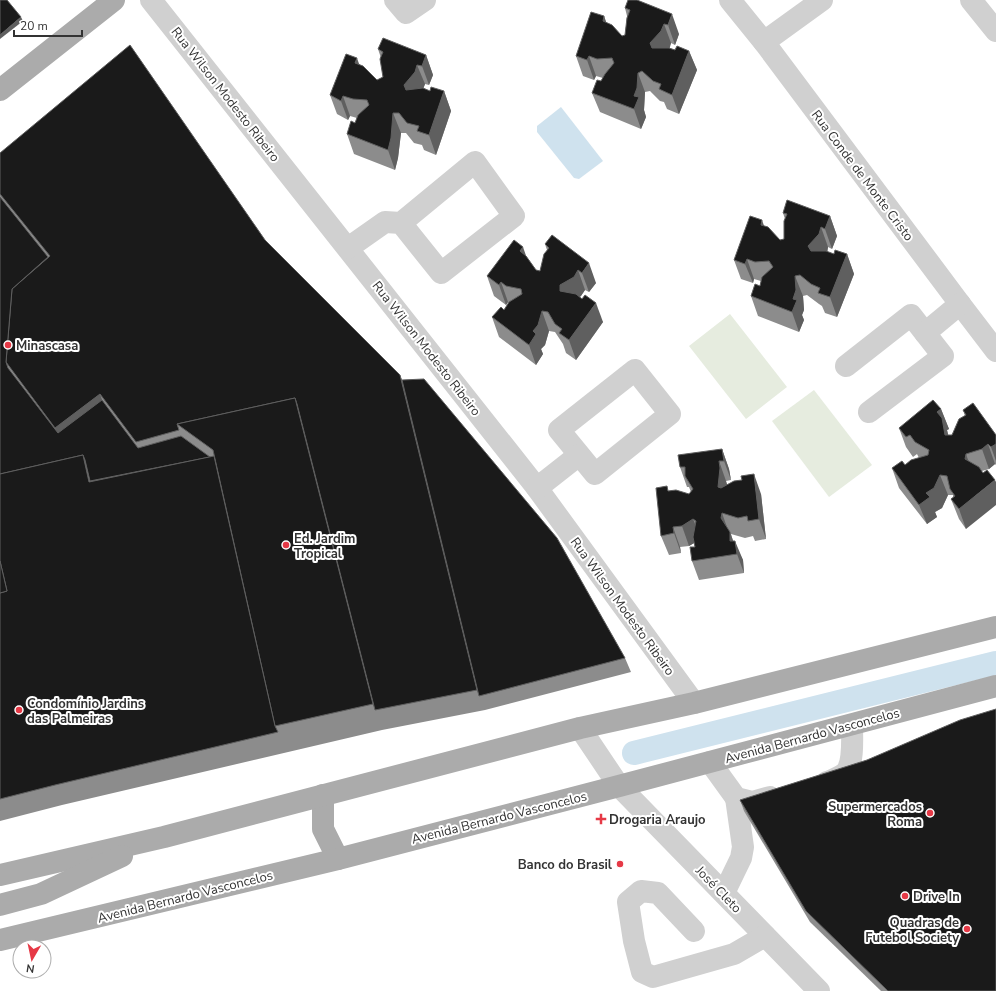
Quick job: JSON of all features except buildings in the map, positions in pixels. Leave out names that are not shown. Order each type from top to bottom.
[{"type":"main road","points":[[0,90],[114,0]]},
{"type":"main road","points":[[0,875],[164,837],[580,728],[694,703],[996,627]]},
{"type":"main road","name":"Avenida Bernardo Vasconcelos","points":[[0,940],[338,859],[996,686]]},
{"type":"main road","points":[[322,795],[323,829],[338,859]]},
{"type":"main road","points":[[0,905],[41,894],[164,837]]},
{"type":"street","name":"Rua Wilson Modesto Ribeiro","points":[[152,0],[537,488],[694,703]]},
{"type":"street","points":[[395,0],[406,13],[425,0]]},
{"type":"street","name":"Rua Conde de Monte Cristo","points":[[730,0],[764,42],[996,350]]},
{"type":"street","points":[[764,42],[822,0]]},
{"type":"street","points":[[971,0],[996,31]]},
{"type":"street","points":[[348,248],[385,222],[400,223],[474,162],[514,216],[441,273],[400,223]]},
{"type":"street","points":[[925,333],[960,304]]},
{"type":"street","points":[[846,366],[911,315],[943,356],[869,412]]},
{"type":"street","points":[[635,370],[670,414],[595,474],[579,455],[559,430],[635,370]]},
{"type":"street","points":[[537,488],[579,455]]},
{"type":"street","points":[[809,787],[830,782],[846,772],[851,762],[852,725]]},
{"type":"street","name":"José Cleto","points":[[580,728],[619,786],[819,991]]},
{"type":"street","points":[[710,762],[736,798],[743,847],[741,858],[724,893]]},
{"type":"street","points":[[736,798],[752,802],[788,792]]},
{"type":"street","points":[[694,931],[658,893],[642,891],[628,902],[634,941],[642,972],[653,977],[734,954],[765,936]]},
{"type":"shaded area","points":[[730,314],[787,387],[746,419],[689,346]]},
{"type":"shaded area","points":[[814,390],[872,465],[829,497],[772,421]]},
{"type":"water","points":[[561,107],[603,161],[579,179],[574,178],[537,132],[537,126]]},
{"type":"waterway","points":[[634,753],[996,663]]},
{"type":"place","name":"Minascasa","points":[[8,345]]},
{"type":"place","name":"Ed. Jardim Tropical","points":[[286,545]]},
{"type":"place","name":"Condomínio Jardins das Palmeiras","points":[[19,710]]},
{"type":"place","name":"Supermercados Roma","points":[[930,813]]},
{"type":"place","name":"Drogaria Araujo","points":[[601,819]]},
{"type":"place","name":"Banco do Brasil","points":[[620,864]]},
{"type":"place","name":"Drive In","points":[[905,896]]},
{"type":"place","name":"Quadras de Futebol Society","points":[[967,929]]}]
